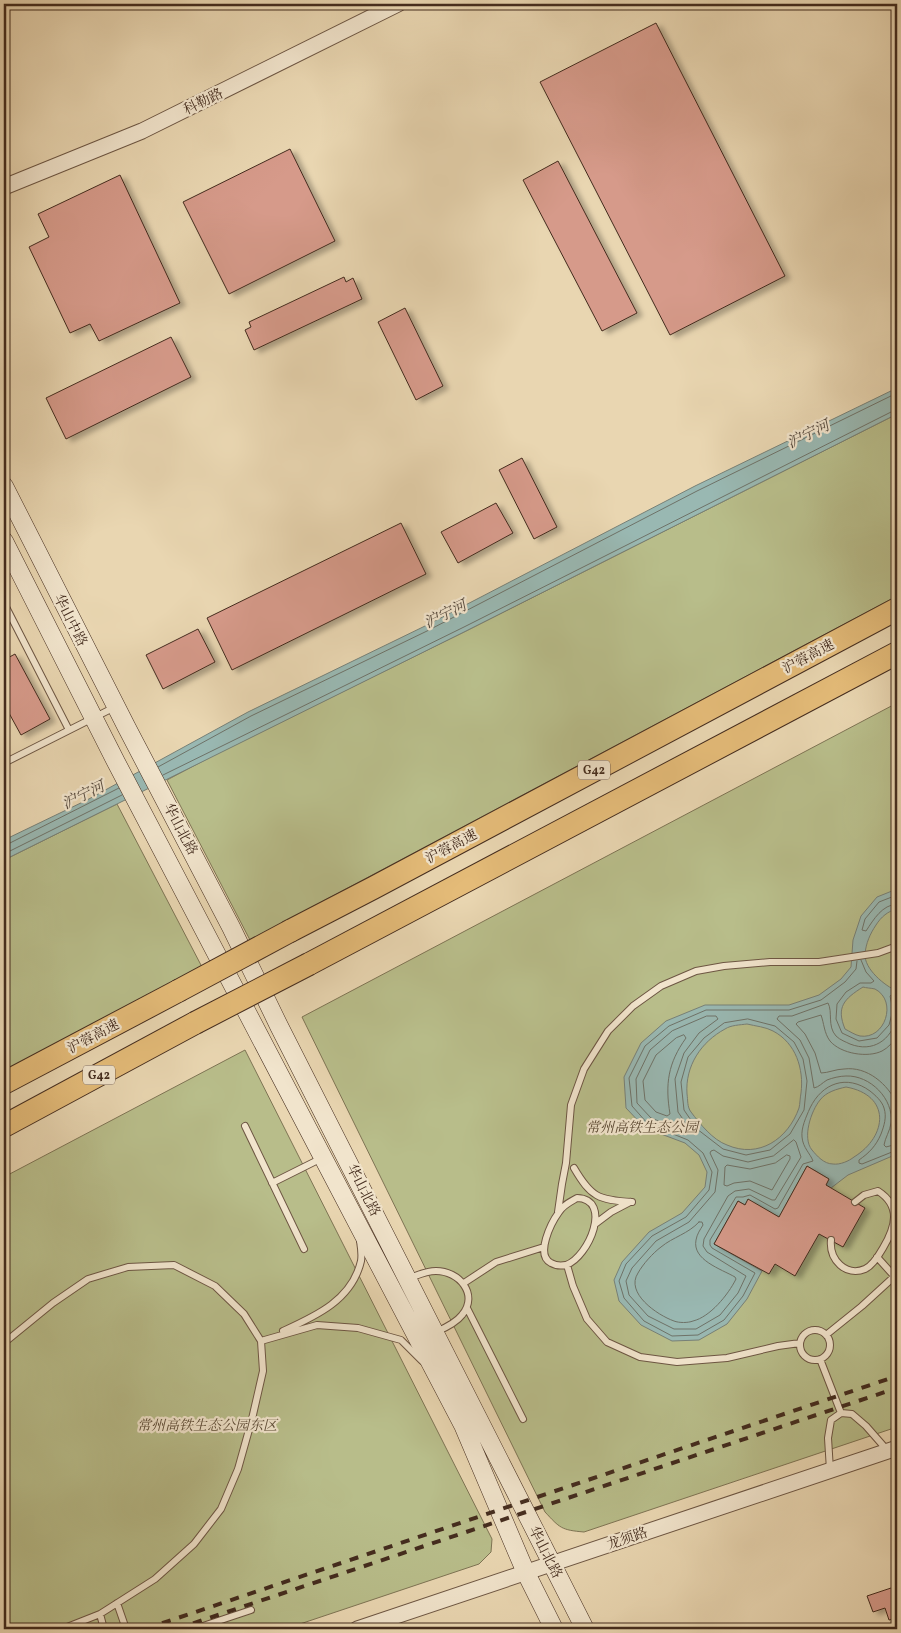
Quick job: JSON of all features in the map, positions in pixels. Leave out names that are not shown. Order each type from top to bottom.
[{"type":"highway","name":"沪蓉高速","points":[[4,1083],[897,609]]},
{"type":"highway","name":"G42","points":[[4,1126],[195,1023],[897,653]]},
{"type":"main road","name":"华山中路","points":[[4,486],[11,506],[140,753]]},
{"type":"main road","name":"华山中路","points":[[4,542],[116,762]]},
{"type":"main road","name":"华山北路","points":[[140,753],[231,927],[279,1026],[585,1629]]},
{"type":"main road","name":"华山北路","points":[[116,762],[463,1425],[526,1573],[554,1629]]},
{"type":"street","name":"科勒路","points":[[4,187],[142,131],[398,4]]},
{"type":"street","name":"龙须路","points":[[357,1629],[892,1449]]},
{"type":"lane","points":[[4,603],[69,730]]},
{"type":"lane","points":[[4,763],[116,707]]},
{"type":"lane","points":[[568,1148],[574,1168],[586,1195],[592,1203],[595,1224],[590,1241],[584,1250],[567,1264],[557,1266],[548,1262],[544,1254],[544,1247],[558,1212],[568,1148],[571,1105],[584,1070],[608,1031],[633,1006],[661,986],[696,971],[724,966],[770,962],[819,962],[878,953],[897,946]]},
{"type":"lane","points":[[244,1126],[304,1249]]},
{"type":"lane","points":[[272,1183],[323,1157]]},
{"type":"lane","points":[[574,1168],[584,1186],[596,1196]]},
{"type":"lane","points":[[831,1240],[834,1257],[841,1267],[850,1270],[866,1268],[877,1257],[896,1226],[897,1211],[889,1196],[878,1191],[864,1195],[855,1202]]},
{"type":"lane","points":[[558,1212],[567,1203],[579,1196],[586,1195],[613,1201],[632,1202],[611,1212],[595,1224]]},
{"type":"lane","points":[[577,1198],[585,1198],[592,1203]]},
{"type":"lane","points":[[261,1341],[308,1320],[329,1308],[353,1284],[362,1259],[359,1226]]},
{"type":"lane","points":[[464,1283],[496,1262],[544,1247]]},
{"type":"lane","points":[[826,1335],[896,1275],[877,1257]]},
{"type":"lane","points":[[567,1264],[573,1286],[587,1319],[607,1342],[640,1357],[677,1362],[727,1358],[800,1343]]},
{"type":"lane","points":[[4,1343],[53,1303],[88,1279],[128,1266],[174,1265],[215,1286],[244,1314],[261,1341],[263,1371],[252,1419],[238,1469],[221,1509],[194,1544],[154,1579],[100,1614],[62,1629]]},
{"type":"lane","points":[[408,1279],[424,1273],[437,1271],[451,1274],[464,1283],[469,1291],[467,1308],[461,1317],[435,1333]]},
{"type":"lane","points":[[467,1308],[523,1420]]},
{"type":"lane","points":[[261,1341],[317,1325],[358,1328],[401,1340],[436,1374]]},
{"type":"lane","points":[[818,1330],[826,1335],[829,1339],[829,1348],[820,1359],[815,1360],[806,1356],[800,1348],[802,1338],[808,1331],[818,1330]]},
{"type":"lane","points":[[820,1359],[841,1413]]},
{"type":"lane","points":[[830,1470],[828,1438],[831,1420],[841,1413],[852,1414],[892,1449]]},
{"type":"lane","points":[[117,1603],[126,1629]]},
{"type":"lane","points":[[194,1629],[251,1610]]},
{"type":"lane","points":[[100,1614],[104,1629]]},
{"type":"green space","points":[[897,414],[897,596],[250,940],[167,780]]},
{"type":"green space","name":"常州高铁生态公园","points":[[897,703],[897,1427],[584,1532],[566,1529],[558,1525],[545,1512],[302,1017]]},
{"type":"green space","points":[[117,804],[202,967],[4,1072],[4,860]]},
{"type":"green space","name":"常州高铁生态公园东区","points":[[245,1050],[492,1539],[491,1552],[479,1564],[285,1629],[4,1629],[4,1177]]},
{"type":"water","name":"沪宁河","points":[[897,388],[897,414],[466,631],[4,860],[4,840],[87,800],[248,712],[425,626],[695,486]]},
{"type":"water","points":[[897,889],[897,909],[882,917],[878,922],[866,946],[865,954],[868,965],[876,976],[897,991],[897,1154],[848,1175],[831,1188],[826,1185],[829,1179],[807,1166],[779,1217],[748,1200],[745,1205],[738,1201],[714,1244],[762,1271],[747,1299],[727,1324],[699,1340],[672,1341],[641,1325],[619,1301],[614,1280],[622,1262],[649,1232],[682,1213],[705,1187],[707,1172],[699,1155],[685,1143],[645,1128],[626,1108],[624,1077],[641,1043],[666,1021],[705,1005],[789,1005],[819,995],[841,979],[851,967],[853,940],[861,916],[877,897]],"holes":[[[863,987],[875,989],[882,995],[886,1002],[887,1010],[882,1026],[869,1036],[860,1036],[845,1029],[841,1015],[847,1000]],[[747,1024],[770,1030],[781,1036],[788,1042],[800,1066],[801,1093],[799,1108],[794,1119],[780,1137],[761,1148],[739,1149],[722,1143],[712,1136],[688,1106],[687,1084],[696,1056],[716,1034],[733,1026]],[[846,1087],[861,1091],[871,1098],[877,1107],[880,1117],[878,1128],[865,1148],[847,1161],[836,1164],[830,1164],[818,1157],[809,1145],[808,1139],[811,1117],[822,1097],[832,1091]]]},
{"type":"building","points":[[656,23],[785,276],[670,335],[540,82]]},
{"type":"building","points":[[290,149],[335,241],[229,294],[183,202]]},
{"type":"building","points":[[558,161],[637,313],[602,331],[523,180]]},
{"type":"building","points":[[120,175],[180,303],[99,341],[90,324],[70,333],[29,247],[49,237],[38,214]]},
{"type":"building","points":[[344,277],[346,282],[353,278],[362,299],[254,350],[245,330],[251,327],[249,322]]},
{"type":"building","points":[[405,308],[443,386],[416,400],[378,322]]},
{"type":"building","points":[[171,337],[191,377],[66,439],[46,398]]},
{"type":"building","points":[[522,458],[557,527],[534,539],[499,470]]},
{"type":"building","points":[[496,503],[513,533],[458,563],[441,532]]},
{"type":"building","points":[[401,523],[426,574],[232,670],[207,618]]},
{"type":"building","points":[[198,629],[215,662],[163,689],[146,655]]},
{"type":"building","points":[[15,654],[50,719],[21,735],[4,704],[4,660]]},
{"type":"building","points":[[807,1166],[829,1179],[826,1185],[865,1208],[843,1247],[819,1234],[795,1276],[775,1264],[769,1274],[714,1244],[738,1201],[745,1205],[748,1199],[779,1217]]},
{"type":"building","points":[[897,1586],[897,1618],[889,1620],[885,1608],[873,1612],[867,1596]]},
{"type":"railway","points":[[145,1629],[897,1376]]},
{"type":"railway","points":[[176,1629],[897,1388]]}]
